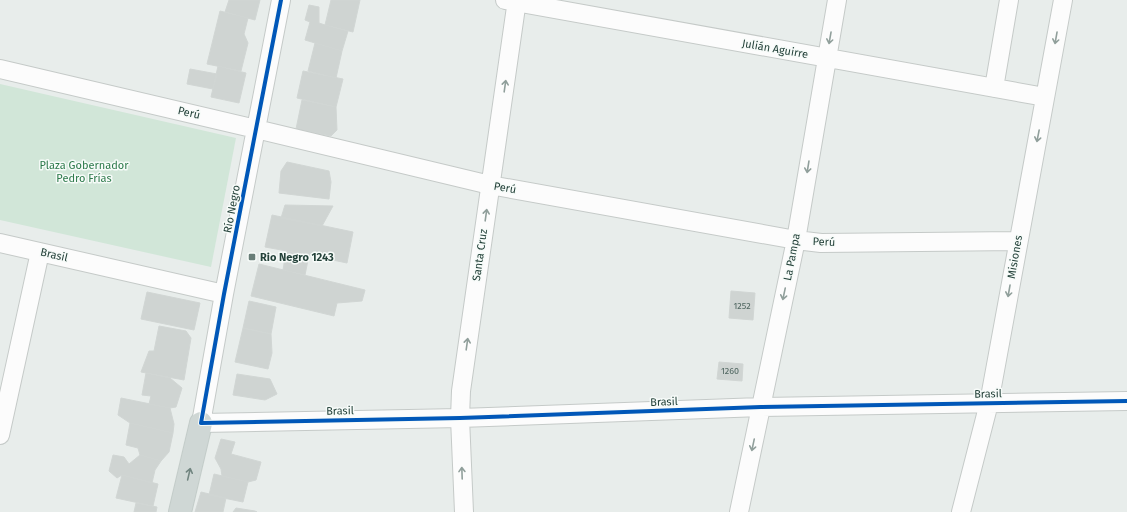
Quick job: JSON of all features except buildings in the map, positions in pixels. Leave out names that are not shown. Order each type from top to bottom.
[{"type":"main road","name":"Río Negro","points":[[180,512],[201,423]]},
{"type":"street","name":"Río Negro","points":[[201,423],[224,294],[281,0]]},
{"type":"street","name":"La Pampa","points":[[739,512],[796,240],[837,0]]},
{"type":"street","points":[[994,88],[1009,0]]},
{"type":"street","name":"Misiones","points":[[961,512],[989,403],[1063,0]]},
{"type":"street","name":"Julián Aguirre","points":[[513,1],[1045,97]]},
{"type":"street","name":"Santa Cruz","points":[[464,512],[460,418],[461,391],[490,185],[513,1]]},
{"type":"street","name":"Perú","points":[[0,69],[490,185],[796,240],[821,243],[1018,241]]},
{"type":"street","name":"Brasil","points":[[0,243],[224,294]]},
{"type":"street","points":[[0,436],[40,252]]},
{"type":"street","name":"Brasil","points":[[201,423],[460,418],[761,407],[1127,401]]},
{"type":"green space","name":"Plaza Gobernador Pedro Frías","points":[[0,84],[236,138],[211,267],[0,220]]},
{"type":"cycle path","points":[[281,0],[224,294],[201,423],[460,418],[761,407],[1127,401]]},
{"type":"place","name":"Rio Negro 1243","points":[[252,257]]}]
